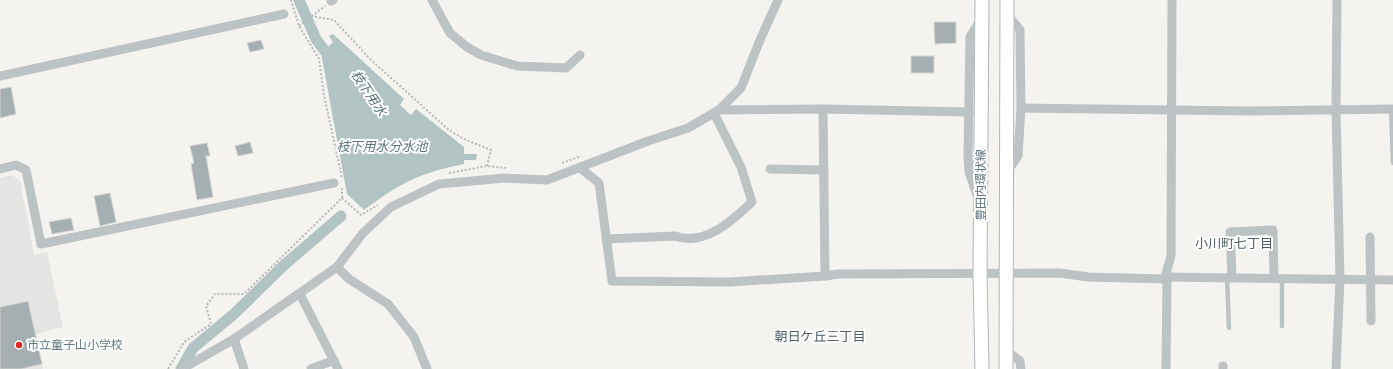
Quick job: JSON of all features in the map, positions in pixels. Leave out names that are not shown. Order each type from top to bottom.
[{"type":"street","points":[[432,0],[450,33],[467,47],[481,55],[517,66],[543,66],[554,69],[566,68],[580,55]]},
{"type":"street","points":[[187,368],[300,294],[337,267],[363,233],[391,207],[439,184],[505,178],[546,180],[648,141],[688,128],[717,112],[741,88],[778,0]]},
{"type":"street","name":"豊田内環状線","points":[[981,368],[980,274],[982,0]]},
{"type":"street","points":[[1006,369],[1007,0]]},
{"type":"street","points":[[1166,369],[1166,278],[1170,256],[1172,0]]},
{"type":"street","points":[[1336,369],[1340,279],[1336,109],[1337,0]]},
{"type":"street","points":[[0,76],[284,14]]},
{"type":"street","points":[[1007,14],[1020,30],[1021,108],[1018,156],[1007,172]]},
{"type":"street","points":[[981,206],[969,172],[968,156],[970,112],[970,37],[982,18]]},
{"type":"street","points":[[1021,108],[1248,111],[1392,109]]},
{"type":"street","points":[[717,112],[823,109],[970,112]]},
{"type":"street","points":[[823,109],[825,276]]},
{"type":"street","points":[[606,239],[675,236],[684,239],[705,236],[735,218],[752,202],[741,167],[717,112]]},
{"type":"street","points":[[0,169],[16,165],[26,170],[41,244],[340,183]]},
{"type":"street","points":[[580,168],[599,183],[612,281],[730,282],[838,274],[1007,273],[1060,273],[1088,277],[1229,277],[1393,280]]},
{"type":"street","points":[[770,169],[824,170]]},
{"type":"street","points":[[1229,277],[1230,232],[1273,230],[1278,278]]},
{"type":"street","points":[[1370,237],[1369,280],[1371,321]]},
{"type":"street","points":[[337,267],[349,279],[388,304],[414,337],[427,369]]},
{"type":"street","points":[[300,294],[338,369]]},
{"type":"street","points":[[234,338],[244,369]]},
{"type":"street","points":[[1006,350],[1020,361],[1021,369]]},
{"type":"street","points":[[311,369],[334,360]]},
{"type":"lane","points":[[1392,109],[1393,163]]},
{"type":"lane","points":[[1229,277],[1229,328]]},
{"type":"lane","points":[[1278,278],[1282,326]]},
{"type":"path","points":[[315,13],[299,26],[319,59],[342,198],[361,215],[381,204]]},
{"type":"path","points":[[312,16],[334,20],[370,60],[450,131],[464,139],[491,150],[487,166]]},
{"type":"path","points":[[560,164],[587,153]]},
{"type":"path","points":[[445,174],[487,166],[510,168]]},
{"type":"path","points":[[168,369],[184,342],[211,324],[206,306],[215,294],[244,294],[342,198]]},
{"type":"shaded area","points":[[12,175],[20,181],[34,255],[47,252],[63,327],[36,334],[43,369],[0,369],[0,178]]},
{"type":"water","name":"枝下用水分水池","points":[[333,34],[404,99],[400,105],[411,115],[416,109],[464,147],[464,154],[477,154],[476,160],[464,160],[464,164],[422,175],[388,193],[364,210],[347,194],[321,53],[313,42],[319,37],[328,47],[333,42],[329,36]]},
{"type":"building","points":[[934,22],[956,22],[956,43],[935,44]]},
{"type":"building","points":[[261,40],[264,49],[250,52],[247,43]]},
{"type":"building","points":[[911,56],[934,56],[934,73],[911,73]]},
{"type":"building","points":[[11,87],[16,114],[0,118],[0,89]]},
{"type":"building","points":[[250,142],[253,153],[238,156],[235,146]]},
{"type":"building","points":[[207,143],[210,156],[206,156],[213,197],[197,200],[191,164],[194,163],[190,146]]},
{"type":"building","points":[[110,193],[116,222],[100,226],[94,196]]},
{"type":"building","points":[[71,218],[74,230],[52,234],[49,222]]},
{"type":"building","name":"市立童子山小学校","points":[[28,301],[42,364],[21,369],[0,369],[0,307]]},
{"type":"waterway","name":"枝下用水","points":[[299,0],[316,39],[324,50]]},
{"type":"waterway","name":"枝下用水","points":[[181,369],[193,348],[234,314],[283,266],[341,216]]},
{"type":"place","name":"市立童子山小学校","points":[[19,345]]},
{"type":"district","name":"小川町七丁目","points":[[1234,243]]},
{"type":"district","name":"朝日ケ丘三丁目","points":[[820,336]]}]
